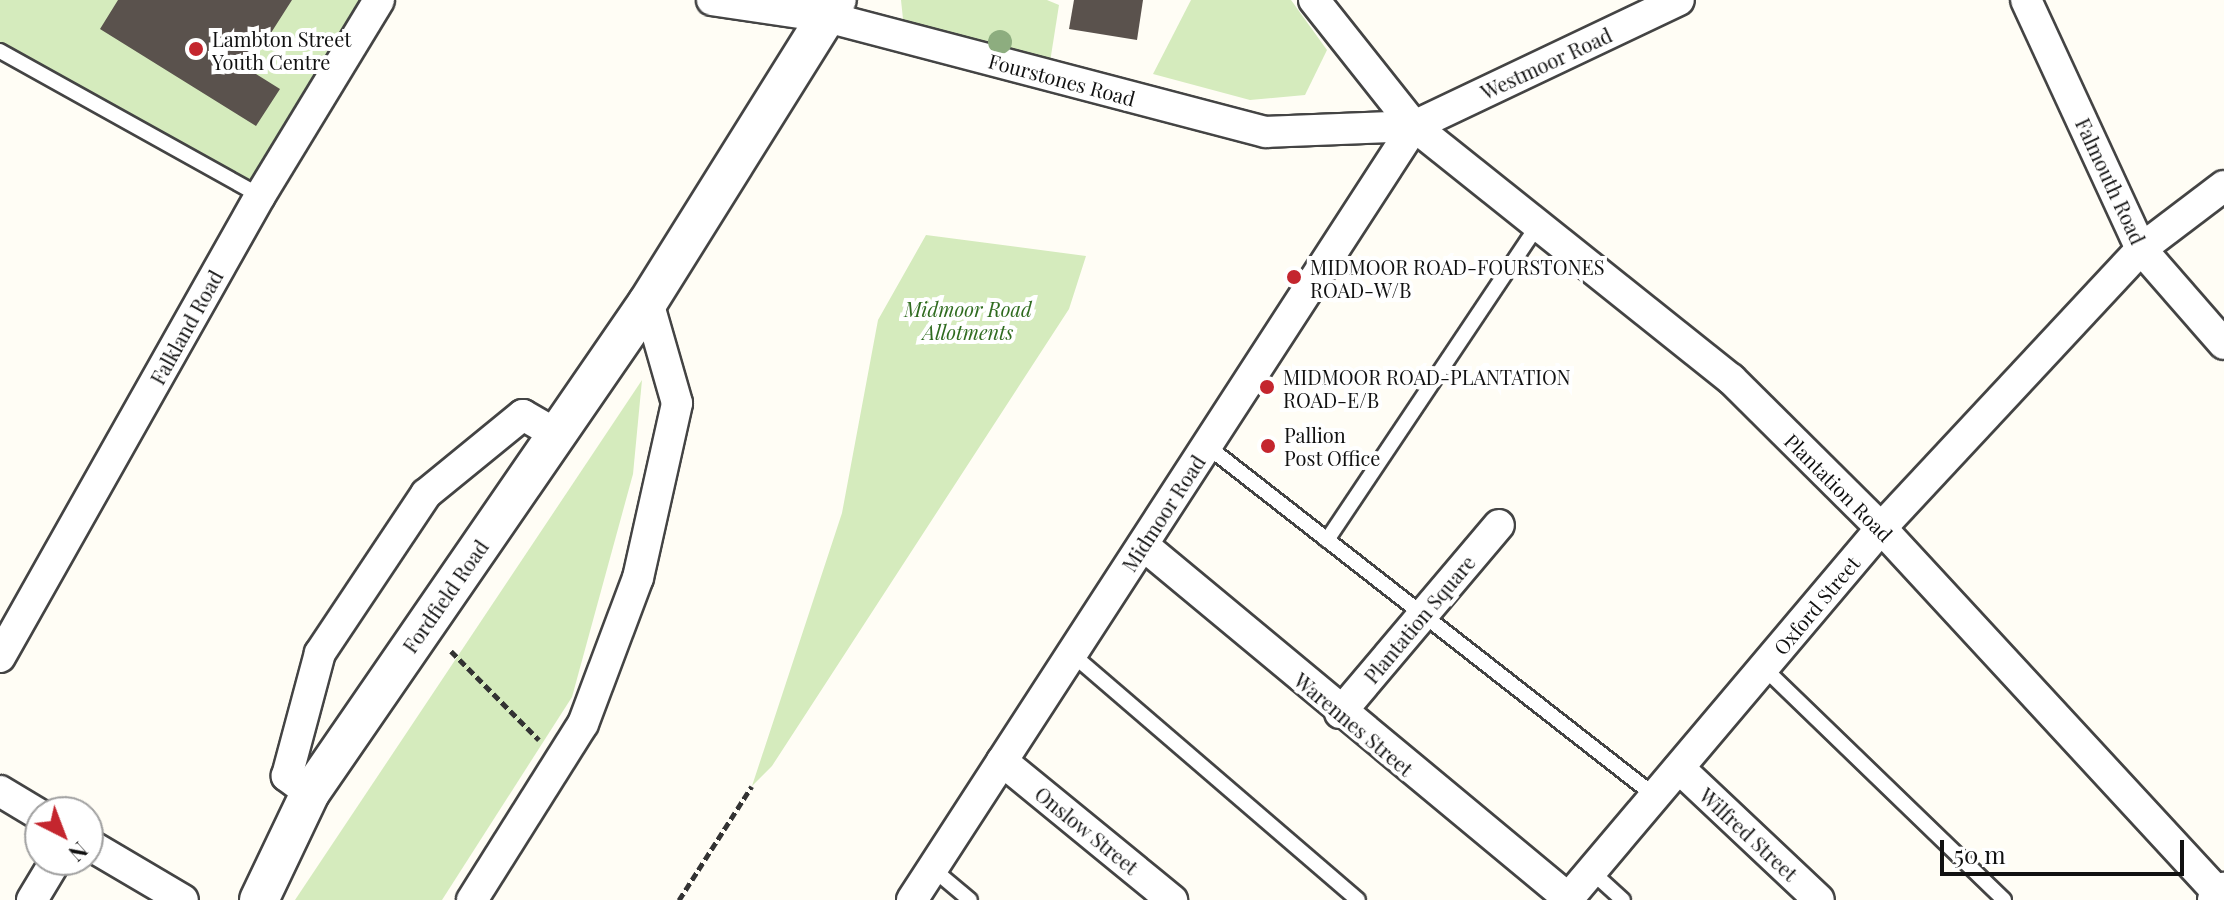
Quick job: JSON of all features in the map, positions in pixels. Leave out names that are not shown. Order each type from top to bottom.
[{"type":"street","name":"Falkland Road","points":[[0,657],[260,196],[379,0]]},
{"type":"street","name":"Fourstones Road","points":[[712,0],[832,9],[1266,132],[1414,126]]},
{"type":"street","name":"Plantation Road","points":[[1314,0],[1414,126],[1731,379],[1881,528],[2221,896]]},
{"type":"street","name":"Westmoor Road","points":[[1414,126],[1679,0]]},
{"type":"street","name":"Falmouth Road","points":[[2026,0],[2141,249],[2224,344]]},
{"type":"street","name":"Fordfield Road","points":[[259,900],[310,793],[648,302],[832,9]]},
{"type":"street","name":"Midmoor Road","points":[[912,900],[1414,126]]},
{"type":"street","name":"Oxford Street","points":[[1568,899],[1881,528],[2141,249],[2224,186]]},
{"type":"street","points":[[472,900],[583,724],[638,578],[677,403],[648,302]]},
{"type":"street","points":[[310,793],[287,776],[320,653],[426,494],[523,415],[557,435]]},
{"type":"street","name":"Plantation Square","points":[[1340,713],[1499,525]]},
{"type":"street","name":"Warennes Street","points":[[1143,545],[1340,713],[1568,899]]},
{"type":"street","name":"Onslow Street","points":[[1002,761],[1172,900]]},
{"type":"street","name":"Wilfred Street","points":[[1679,768],[1819,900]]},
{"type":"street","points":[[0,791],[24,805]]},
{"type":"street","points":[[104,853],[183,900]]},
{"type":"street","points":[[32,900],[46,876]]},
{"type":"lane","points":[[0,51],[260,196]]},
{"type":"lane","points":[[1327,540],[1537,226]]},
{"type":"lane","points":[[1207,446],[1655,796]]},
{"type":"lane","points":[[1072,654],[1358,900]]},
{"type":"lane","points":[[1763,667],[2004,900]]},
{"type":"lane","points":[[933,869],[970,900]]},
{"type":"lane","points":[[1591,871],[1623,900]]},
{"type":"path","points":[[426,625],[560,761]]},
{"type":"path","points":[[679,900],[752,786]]},
{"type":"green space","points":[[0,0],[372,0],[260,196],[0,51]]},
{"type":"green space","points":[[901,0],[1047,0],[1059,5],[1050,62],[903,19]]},
{"type":"green space","points":[[1191,0],[1291,0],[1327,50],[1305,95],[1250,100],[1153,74]]},
{"type":"green space","name":"Midmoor Road Allotments","points":[[926,235],[1086,256],[1069,309],[772,766],[752,786],[842,513],[878,320]]},
{"type":"green space","points":[[642,380],[633,474],[572,697],[442,900],[295,900]]},
{"type":"building","name":"Lambton Street Youth Centre","points":[[118,0],[292,0],[248,69],[280,89],[256,126],[100,29]]},
{"type":"building","points":[[1074,0],[1143,0],[1137,40],[1069,29]]},
{"type":"place","name":"Lambton Street Youth Centre","points":[[196,49]]},
{"type":"place","name":"MIDMOOR ROAD-FOURSTONES ROAD-W/B","points":[[1294,277]]},
{"type":"place","name":"MIDMOOR ROAD-PLANTATION ROAD-E/B","points":[[1267,387]]},
{"type":"place","name":"Pallion Post Office","points":[[1268,446]]}]
